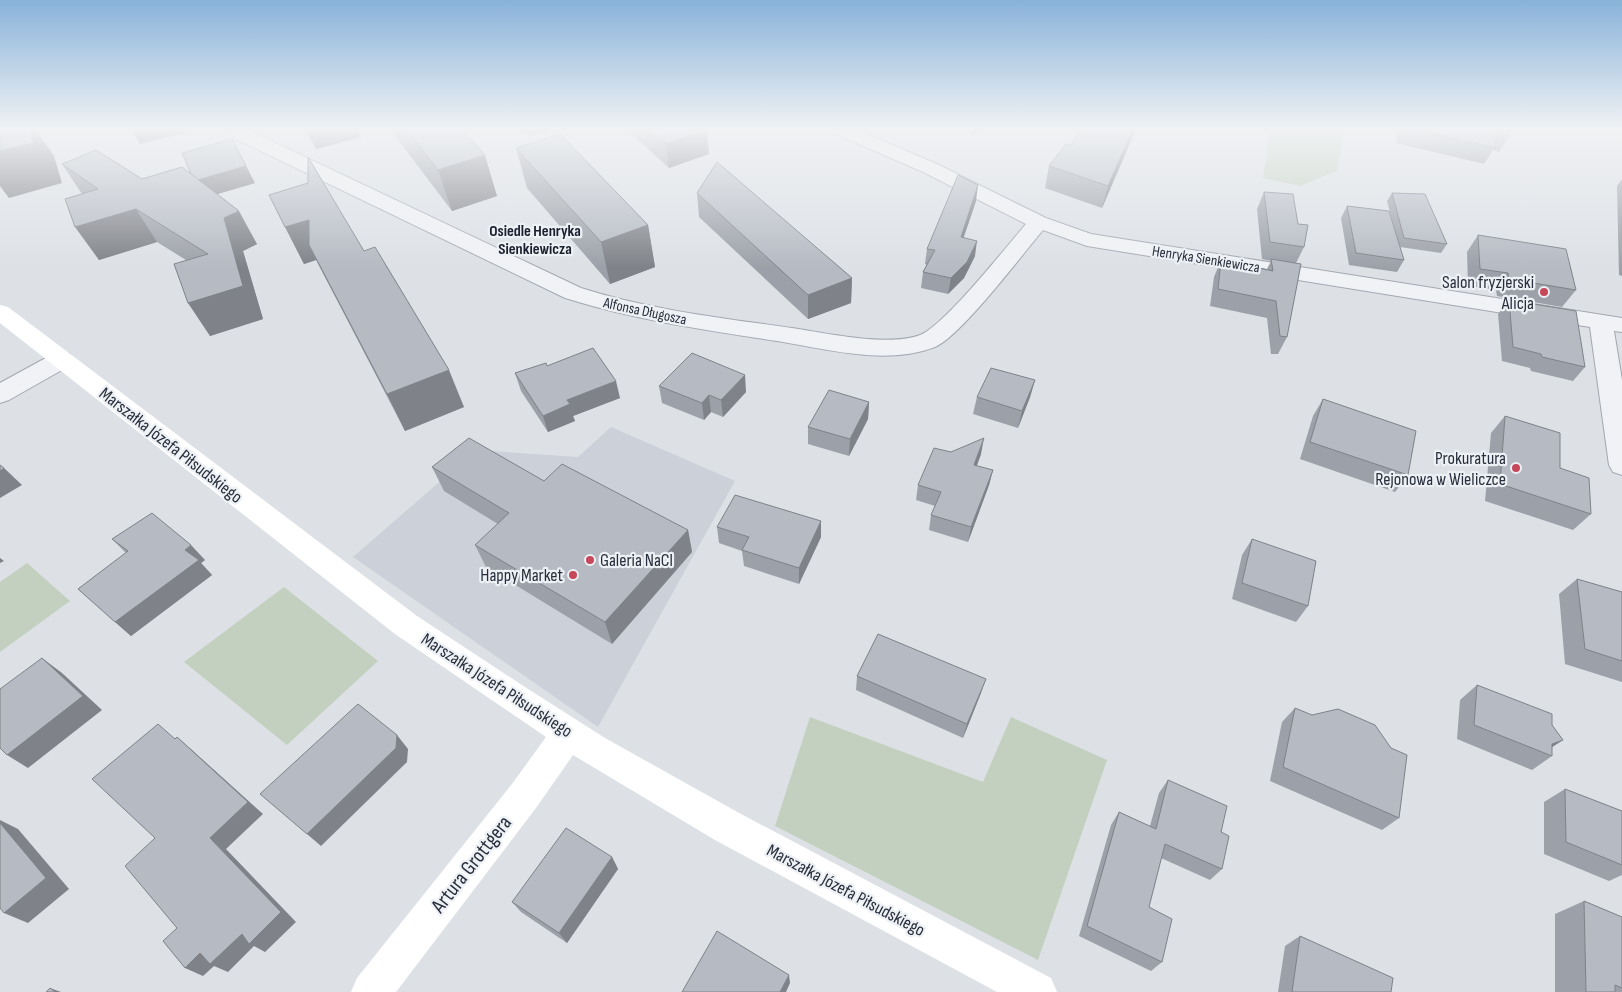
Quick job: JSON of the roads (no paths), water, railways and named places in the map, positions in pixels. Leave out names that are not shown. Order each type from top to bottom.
[{"type":"main road","name":"Marszałka Józefa Piłsudskiego","points":[[0,312],[426,640],[568,733],[728,827],[1036,992]]},
{"type":"main road","name":"Artura Grottgera","points":[[371,992],[524,796],[568,733]]},
{"type":"street","name":"Alfonsa Długosza","points":[[326,175],[573,293],[614,306],[665,317],[859,346],[900,347],[928,340],[952,322],[1040,222]]},
{"type":"street","name":"Henryka Sienkiewicza","points":[[945,175],[1040,222],[1098,242],[1612,322]]},
{"type":"street","points":[[1612,322],[1622,464]]},
{"type":"street","points":[[0,394],[61,360]]},
{"type":"place","name":"Salon fryzjerski Alicja","points":[[1544,292]]},
{"type":"place","name":"Prokuratura Rejonowa w Wieliczce","points":[[1516,468]]},
{"type":"place","name":"Galeria NaCl","points":[[590,560]]},
{"type":"place","name":"Happy Market","points":[[573,575]]},
{"type":"district","name":"Osiedle Henryka Sienkiewicza","points":[[535,239]]}]
